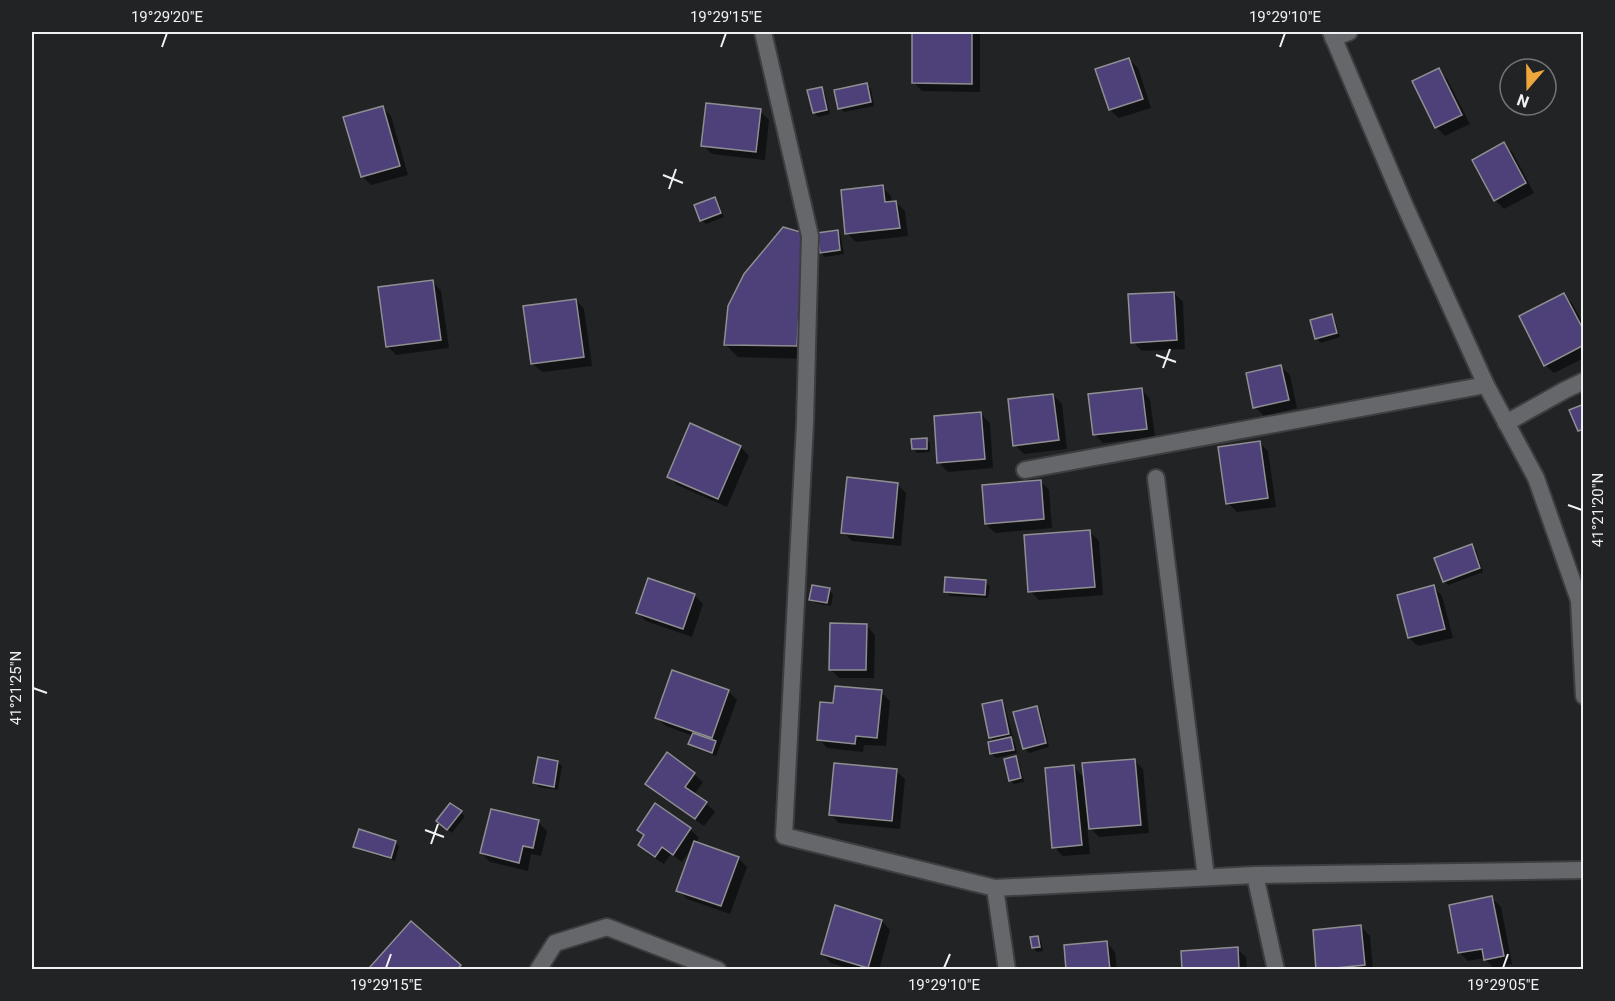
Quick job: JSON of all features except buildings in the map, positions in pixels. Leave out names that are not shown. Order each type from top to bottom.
[{"type":"street","points":[[763,32],[810,236],[805,423],[784,836],[995,888],[1255,875],[1584,870]]},
{"type":"street","points":[[1338,34],[1404,204],[1486,386],[1536,478],[1579,600],[1584,696]]},
{"type":"street","points":[[1506,423],[1584,381]]},
{"type":"street","points":[[1025,470],[1486,386]]},
{"type":"street","points":[[1156,478],[1206,877]]},
{"type":"street","points":[[1255,875],[1276,969]]},
{"type":"street","points":[[995,888],[1007,969]]},
{"type":"street","points":[[538,969],[555,944],[607,927],[718,969]]}]
